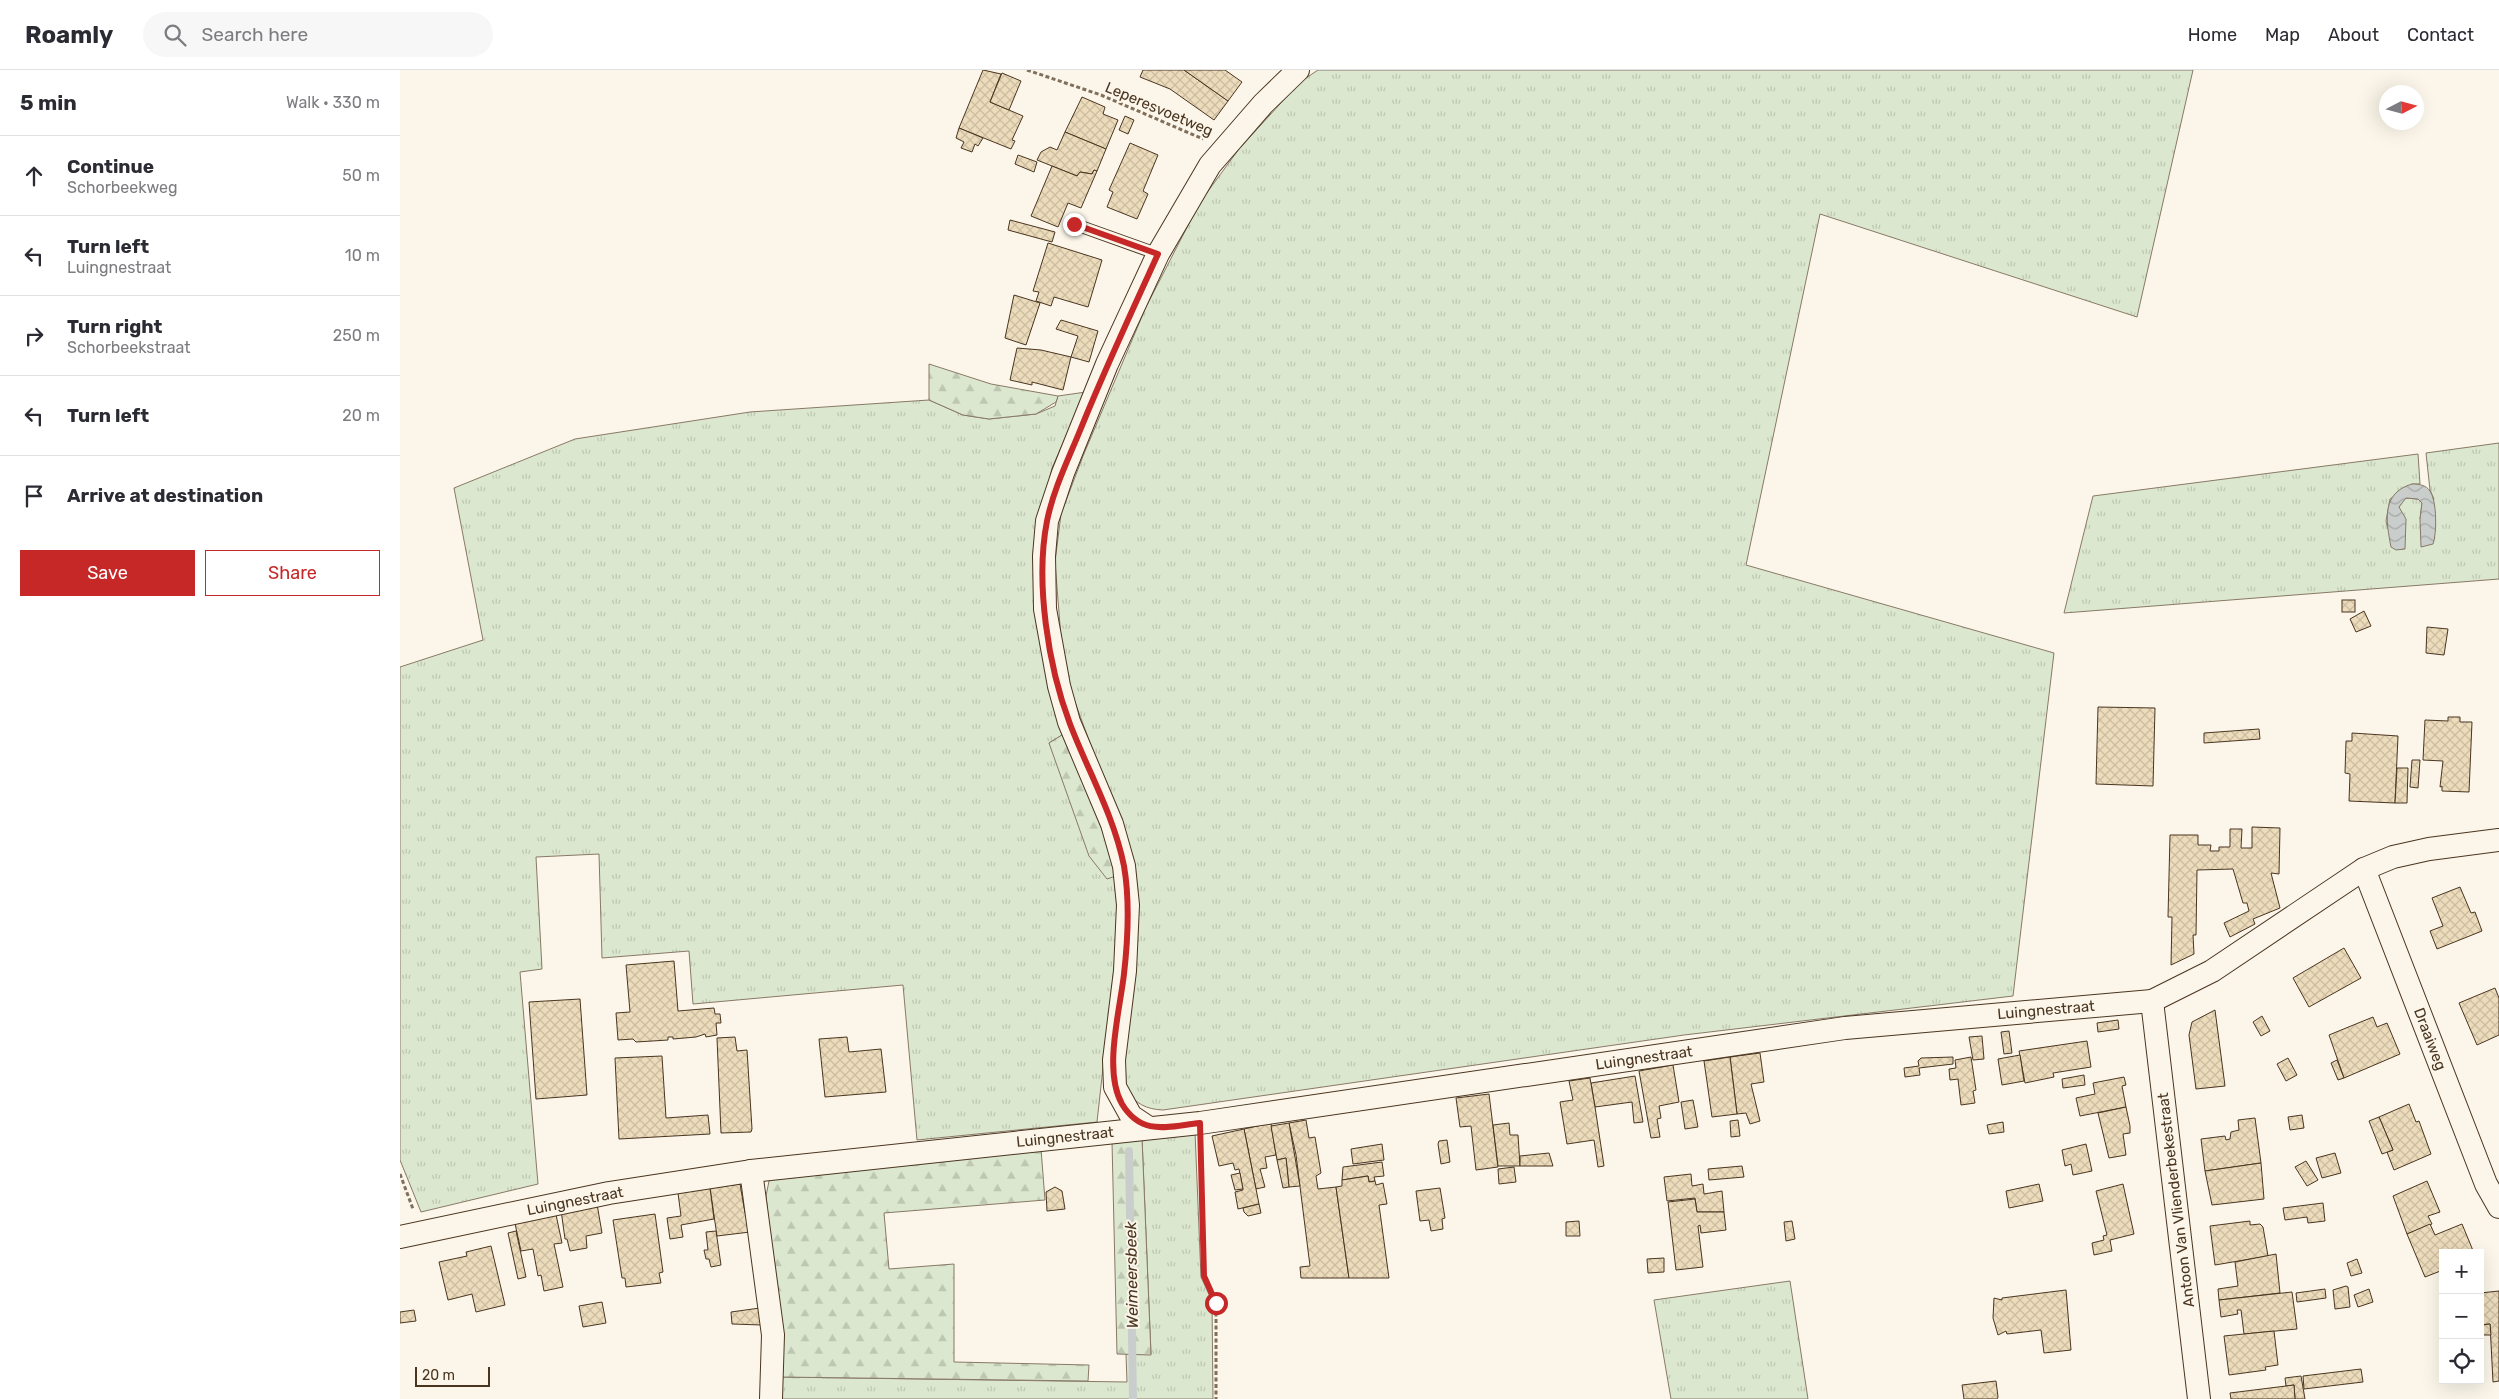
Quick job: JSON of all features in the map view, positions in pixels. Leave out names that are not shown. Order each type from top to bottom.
[{"type":"street","points":[[1149,1128],[1130,1116],[1114,1087],[1114,1060],[1124,971],[1128,905],[1124,866],[1112,824],[1070,722],[1059,686],[1045,609],[1044,556],[1048,521],[1063,474],[1107,364],[1158,254],[1210,165],[1224,152],[1263,104],[1298,70]]},
{"type":"street","name":"Luingnestraat","points":[[411,1234],[609,1193],[751,1171],[1200,1123],[1845,1028],[2152,1001],[2212,971],[2364,869],[2394,857],[2429,849],[2499,840]]},
{"type":"street","name":"Draaiweg","points":[[2364,869],[2486,1184],[2499,1207]]},
{"type":"street","name":"Antoon Van Vlienderbekestraat","points":[[2152,1001],[2199,1399]]},
{"type":"street","points":[[751,1171],[773,1335],[772,1399]]},
{"type":"lane","points":[[1074,224],[1158,254]]},
{"type":"path","name":"Leperesvoetweg","points":[[1027,70],[1101,95],[1210,142],[1224,152]]},
{"type":"path","points":[[1200,1123],[1204,1276],[1216,1303],[1216,1399]]},
{"type":"path","points":[[400,1174],[411,1234]]},
{"type":"green space","points":[[1318,70],[2193,70],[2137,317],[1820,214],[1746,565],[2054,653],[2013,996],[1684,1035],[1163,1110],[1142,1105],[1125,1090],[1115,811],[1072,694],[1061,638],[1055,562],[1061,514],[1083,456],[1146,307],[1200,202],[1239,149],[1300,82]]},
{"type":"green space","points":[[929,364],[991,384],[1058,396],[1056,402],[1036,414],[989,419],[963,415],[929,400]]},
{"type":"green space","points":[[1086,392],[1052,468],[1036,535],[1067,732],[1049,743],[1116,876],[1119,923],[1097,1122],[917,1140],[903,985],[693,1004],[689,951],[602,958],[599,854],[536,857],[542,969],[520,972],[538,1184],[421,1212],[400,1160],[400,667],[483,640],[454,488],[575,439],[750,412],[929,400],[963,415],[989,419],[1036,414],[1055,406],[1058,396]]},
{"type":"green space","points":[[2499,443],[2499,579],[2064,613],[2093,496],[2418,454],[2420,484],[2412,484],[2390,499],[2386,521],[2388,529],[2401,515],[2399,507],[2405,498],[2418,499],[2422,503],[2420,519],[2434,499],[2430,490],[2426,453]]},
{"type":"green space","points":[[1067,732],[1105,838],[1116,876],[1107,879],[1089,856],[1049,743]]},
{"type":"green space","points":[[1195,1132],[1201,1277],[1212,1301],[1213,1399],[778,1399],[780,1377],[1127,1382],[1126,1354],[1151,1354],[1142,1138]]},
{"type":"green space","points":[[1142,1138],[1151,1355],[1117,1354],[1112,1142]]},
{"type":"green space","points":[[1041,1149],[1045,1200],[884,1213],[889,1269],[954,1264],[954,1362],[1089,1365],[1088,1381],[780,1377],[780,1334],[766,1196],[769,1181],[779,1176]]},
{"type":"green space","points":[[1790,1281],[1808,1399],[1671,1399],[1654,1300]]},
{"type":"water","points":[[2412,484],[2424,486],[2430,491],[2432,496],[2436,517],[2433,544],[2421,547],[2420,519],[2422,503],[2418,499],[2406,498],[2399,507],[2406,519],[2405,549],[2396,550],[2391,547],[2387,518],[2388,509],[2390,501],[2395,494],[2402,488]]},
{"type":"building","points":[[983,70],[1001,74],[990,102],[1023,116],[1012,140],[1015,141],[1011,149],[959,128]]},
{"type":"building","points":[[1143,70],[1184,70],[1228,101],[1214,120],[1170,89],[1140,77]]},
{"type":"building","points":[[1184,70],[1225,70],[1242,82],[1228,101]]},
{"type":"building","points":[[1002,73],[1021,81],[1009,110],[990,102]]},
{"type":"building","points":[[1082,97],[1105,107],[1103,114],[1118,120],[1106,149],[1065,132]]},
{"type":"building","points":[[1125,116],[1134,120],[1128,134],[1119,130]]},
{"type":"building","points":[[959,128],[983,138],[978,146],[975,144],[972,152],[961,148],[964,142],[956,138]]},
{"type":"building","points":[[1065,132],[1106,149],[1097,171],[1094,170],[1092,174],[1080,172],[1077,176],[1037,160],[1041,152],[1050,147],[1057,150]]},
{"type":"building","points":[[1130,143],[1158,155],[1143,191],[1148,194],[1137,219],[1107,207],[1113,192],[1109,190]]},
{"type":"building","points":[[1018,155],[1037,162],[1034,172],[1015,164]]},
{"type":"building","points":[[1052,166],[1077,176],[1080,172],[1092,174],[1094,170],[1097,171],[1081,208],[1068,203],[1058,227],[1031,216]]},
{"type":"building","points":[[1010,220],[1055,232],[1052,242],[1008,230]]},
{"type":"building","points":[[1048,243],[1102,260],[1088,307],[1054,297],[1051,306],[1036,301],[1039,292],[1033,291]]},
{"type":"building","points":[[1014,295],[1040,303],[1026,345],[1005,338]]},
{"type":"building","points":[[1061,320],[1098,331],[1089,362],[1071,357],[1078,336],[1056,329]]},
{"type":"building","points":[[1017,348],[1041,350],[1071,357],[1063,390],[1032,382],[1032,385],[1010,380]]},
{"type":"building","points":[[2342,600],[2355,600],[2355,612],[2342,612]]},
{"type":"building","points":[[2364,611],[2371,626],[2356,632],[2350,619]]},
{"type":"building","points":[[2427,627],[2448,629],[2444,655],[2426,653]]},
{"type":"building","points":[[2098,707],[2155,708],[2153,786],[2096,784]]},
{"type":"building","points":[[2448,717],[2460,717],[2460,722],[2472,722],[2469,792],[2442,791],[2442,786],[2440,787],[2443,761],[2423,760],[2425,720],[2448,721]]},
{"type":"building","points":[[2259,729],[2260,739],[2204,743],[2204,733]]},
{"type":"building","points":[[2352,733],[2398,736],[2395,803],[2349,801],[2350,774],[2345,773],[2346,741],[2352,741]]},
{"type":"building","points":[[2412,760],[2420,760],[2418,788],[2410,787]]},
{"type":"building","points":[[2397,768],[2408,768],[2407,803],[2395,803]]},
{"type":"building","points":[[2252,827],[2280,828],[2279,874],[2271,873],[2280,908],[2253,919],[2255,924],[2230,937],[2224,923],[2249,911],[2247,903],[2243,903],[2233,869],[2197,870],[2196,935],[2193,935],[2194,954],[2171,965],[2172,917],[2168,917],[2170,835],[2198,835],[2198,845],[2211,845],[2210,851],[2219,851],[2219,847],[2230,847],[2230,829],[2242,829],[2241,848],[2252,848]]},
{"type":"building","points":[[2460,887],[2471,913],[2475,912],[2482,931],[2437,949],[2430,931],[2443,926],[2432,898]]},
{"type":"building","points":[[2344,948],[2361,978],[2309,1007],[2293,978]]},
{"type":"building","points":[[674,961],[678,1011],[714,1008],[715,1014],[720,1014],[721,1023],[716,1023],[717,1035],[706,1037],[705,1034],[696,1037],[673,1039],[673,1037],[668,1037],[668,1040],[636,1042],[633,1039],[618,1040],[616,1013],[630,1012],[626,965]]},
{"type":"building","points":[[2495,988],[2499,998],[2499,1035],[2477,1045],[2459,1003]]},
{"type":"building","points":[[580,999],[587,1095],[536,1099],[529,1002]]},
{"type":"building","points":[[2215,1010],[2225,1086],[2196,1089],[2189,1035],[2192,1022]]},
{"type":"building","points":[[2262,1016],[2270,1031],[2261,1036],[2253,1022]]},
{"type":"building","points":[[2373,1017],[2377,1027],[2387,1023],[2400,1054],[2344,1078],[2329,1035]]},
{"type":"building","points":[[2118,1020],[2119,1029],[2098,1032],[2097,1023]]},
{"type":"building","points":[[2009,1031],[2012,1053],[2004,1054],[2001,1032]]},
{"type":"building","points":[[1982,1036],[1984,1059],[1973,1060],[1969,1037]]},
{"type":"building","points":[[735,1037],[737,1051],[747,1050],[752,1129],[751,1132],[721,1133],[717,1038]]},
{"type":"building","points":[[847,1037],[849,1052],[881,1049],[886,1092],[825,1097],[819,1039]]},
{"type":"building","points":[[2087,1041],[2091,1067],[2053,1073],[2054,1077],[2025,1083],[2019,1051]]},
{"type":"building","points":[[1760,1053],[1764,1082],[1751,1084],[1760,1121],[1750,1124],[1746,1113],[1737,1114],[1730,1057]]},
{"type":"building","points":[[2020,1055],[2024,1081],[2002,1085],[1998,1059]]},
{"type":"building","points":[[662,1056],[666,1118],[708,1115],[710,1134],[619,1139],[615,1058]]},
{"type":"building","points":[[1730,1057],[1737,1114],[1712,1117],[1704,1061]]},
{"type":"building","points":[[1953,1057],[1953,1064],[1919,1068],[1920,1075],[1905,1077],[1904,1068],[1919,1066],[1918,1061],[1921,1058]]},
{"type":"building","points":[[1971,1057],[1976,1090],[1973,1091],[1975,1103],[1961,1105],[1958,1079],[1950,1080],[1949,1069],[1956,1068],[1955,1060]]},
{"type":"building","points":[[2288,1058],[2297,1075],[2286,1081],[2277,1064]]},
{"type":"building","points":[[2337,1060],[2344,1078],[2338,1080],[2331,1063]]},
{"type":"building","points":[[1673,1065],[1679,1102],[1659,1106],[1661,1118],[1657,1119],[1660,1137],[1651,1138],[1639,1071]]},
{"type":"building","points":[[2084,1075],[2085,1085],[2063,1088],[2062,1079]]},
{"type":"building","points":[[1635,1076],[1643,1122],[1634,1123],[1632,1102],[1595,1107],[1591,1083]]},
{"type":"building","points":[[2124,1077],[2126,1085],[2122,1086],[2126,1107],[2080,1116],[2076,1098],[2095,1094],[2093,1083]]},
{"type":"building","points":[[1590,1078],[1604,1166],[1598,1167],[1594,1140],[1567,1144],[1560,1102],[1573,1100],[1569,1081]]},
{"type":"building","points":[[1489,1094],[1498,1167],[1476,1170],[1471,1126],[1460,1127],[1456,1098]]},
{"type":"building","points":[[1693,1100],[1698,1127],[1685,1129],[1681,1102]]},
{"type":"building","points":[[2409,1104],[2416,1122],[2419,1121],[2431,1154],[2394,1170],[2387,1152],[2393,1150],[2379,1117]]},
{"type":"building","points":[[2126,1107],[2130,1133],[2123,1134],[2126,1155],[2109,1158],[2098,1113]]},
{"type":"building","points":[[2302,1115],[2304,1128],[2290,1130],[2288,1117]]},
{"type":"building","points":[[2379,1117],[2393,1150],[2382,1154],[2369,1121]]},
{"type":"building","points":[[2255,1118],[2261,1163],[2205,1171],[2201,1139],[2225,1136],[2226,1140],[2230,1139],[2231,1132],[2239,1130],[2238,1120]]},
{"type":"building","points":[[1306,1120],[1309,1138],[1315,1137],[1321,1173],[1316,1176],[1318,1189],[1336,1187],[1349,1278],[1301,1278],[1300,1267],[1310,1266],[1296,1155],[1289,1123]]},
{"type":"building","points":[[1738,1120],[1740,1136],[1731,1137],[1730,1121]]},
{"type":"building","points":[[2003,1122],[2004,1132],[1989,1134],[1987,1125]]},
{"type":"building","points":[[1271,1123],[1276,1155],[1265,1157],[1267,1168],[1260,1169],[1265,1187],[1256,1189],[1244,1129]]},
{"type":"building","points":[[1289,1123],[1300,1186],[1289,1187],[1286,1158],[1277,1160],[1271,1126]]},
{"type":"building","points":[[1509,1123],[1510,1135],[1518,1135],[1520,1166],[1498,1166],[1493,1125]]},
{"type":"building","points":[[1244,1129],[1259,1204],[1238,1209],[1235,1192],[1243,1190],[1239,1169],[1235,1170],[1233,1163],[1219,1166],[1212,1136]]},
{"type":"building","points":[[1447,1140],[1450,1162],[1441,1164],[1438,1144],[1439,1141]]},
{"type":"building","points":[[1382,1144],[1384,1160],[1353,1164],[1351,1149]]},
{"type":"building","points":[[2086,1144],[2092,1171],[2073,1175],[2071,1164],[2065,1166],[2062,1150]]},
{"type":"building","points":[[1549,1153],[1553,1166],[1520,1166],[1520,1156]]},
{"type":"building","points":[[2335,1153],[2341,1173],[2322,1178],[2316,1158]]},
{"type":"building","points":[[1286,1158],[1289,1187],[1283,1188],[1277,1160]]},
{"type":"building","points":[[2306,1161],[2318,1180],[2307,1186],[2295,1167]]},
{"type":"building","points":[[1382,1162],[1384,1176],[1374,1177],[1375,1181],[1369,1182],[1368,1176],[1342,1180],[1343,1167]]},
{"type":"building","points":[[2261,1163],[2264,1199],[2212,1205],[2205,1171]]},
{"type":"building","points":[[1742,1166],[1744,1177],[1709,1180],[1708,1169]]},
{"type":"building","points":[[1514,1167],[1516,1182],[1499,1184],[1498,1169]]},
{"type":"building","points":[[1240,1173],[1243,1189],[1235,1190],[1231,1175]]},
{"type":"building","points":[[1691,1174],[1692,1186],[1703,1184],[1704,1194],[1722,1191],[1724,1212],[1697,1212],[1695,1198],[1667,1201],[1664,1177]]},
{"type":"building","points":[[1368,1176],[1369,1182],[1375,1181],[1376,1185],[1383,1183],[1387,1204],[1379,1205],[1389,1278],[1349,1278],[1336,1187],[1342,1186],[1342,1180]]},
{"type":"building","points":[[2427,1181],[2440,1212],[2428,1216],[2432,1224],[2407,1234],[2393,1196]]},
{"type":"building","points":[[740,1184],[745,1213],[748,1212],[750,1232],[717,1236],[710,1188]]},
{"type":"building","points":[[2039,1184],[2043,1201],[2009,1208],[2006,1191]]},
{"type":"building","points":[[2123,1184],[2134,1234],[2110,1240],[2112,1251],[2094,1255],[2092,1243],[2104,1240],[2103,1236],[2107,1235],[2096,1191]]},
{"type":"building","points":[[1055,1187],[1062,1191],[1065,1209],[1047,1211],[1046,1192]]},
{"type":"building","points":[[710,1188],[714,1219],[681,1225],[683,1237],[670,1239],[667,1218],[681,1216],[678,1193]]},
{"type":"building","points":[[1440,1188],[1445,1218],[1442,1219],[1443,1229],[1431,1231],[1429,1220],[1420,1221],[1416,1191]]},
{"type":"building","points":[[1695,1199],[1697,1212],[1724,1212],[1726,1230],[1701,1233],[1700,1225],[1698,1226],[1703,1267],[1676,1270],[1668,1202]]},
{"type":"building","points":[[2323,1203],[2325,1221],[2308,1223],[2307,1217],[2285,1220],[2283,1208]]},
{"type":"building","points":[[597,1204],[602,1233],[586,1236],[587,1248],[570,1251],[567,1239],[565,1239],[561,1210]]},
{"type":"building","points":[[1259,1204],[1261,1213],[1248,1216],[1244,1212],[1243,1208]]},
{"type":"building","points":[[555,1210],[562,1243],[554,1244],[563,1287],[544,1291],[541,1275],[538,1276],[533,1249],[521,1251],[514,1219]]},
{"type":"building","points":[[655,1214],[663,1272],[659,1273],[661,1283],[626,1287],[625,1278],[622,1278],[613,1220]]},
{"type":"building","points":[[1579,1221],[1580,1236],[1566,1236],[1566,1222]]},
{"type":"building","points":[[1792,1221],[1795,1239],[1786,1241],[1784,1222]]},
{"type":"building","points":[[2250,1221],[2250,1225],[2260,1224],[2263,1227],[2268,1256],[2215,1265],[2210,1226]]},
{"type":"building","points":[[2430,1224],[2435,1235],[2462,1224],[2472,1249],[2439,1249],[2439,1272],[2425,1277],[2407,1234]]},
{"type":"building","points":[[516,1231],[526,1277],[518,1279],[508,1233]]},
{"type":"building","points":[[716,1231],[721,1265],[711,1267],[709,1259],[706,1259],[704,1250],[708,1250],[706,1232]]},
{"type":"building","points":[[491,1246],[505,1305],[476,1312],[472,1294],[448,1300],[439,1262],[467,1256],[466,1252]]},
{"type":"building","points":[[2276,1254],[2280,1293],[2219,1300],[2218,1289],[2238,1286],[2235,1262]]},
{"type":"building","points":[[1664,1258],[1664,1272],[1648,1273],[1647,1259]]},
{"type":"building","points":[[2357,1259],[2362,1273],[2351,1276],[2347,1263]]},
{"type":"building","points":[[2348,1287],[2350,1307],[2335,1309],[2333,1290]]},
{"type":"building","points":[[2325,1289],[2326,1298],[2297,1302],[2296,1293]]},
{"type":"building","points":[[2369,1289],[2373,1302],[2358,1307],[2354,1295]]},
{"type":"building","points":[[2066,1290],[2071,1350],[2044,1353],[2041,1330],[2007,1334],[2006,1331],[1998,1335],[1993,1318],[1994,1298],[2002,1300],[2002,1298]]},
{"type":"building","points":[[2499,1291],[2499,1381],[2493,1382],[2490,1324],[2484,1325],[2484,1293]]},
{"type":"building","points":[[2292,1292],[2297,1329],[2244,1334],[2241,1310],[2237,1310],[2238,1314],[2221,1317],[2219,1300]]},
{"type":"building","points":[[602,1302],[606,1323],[583,1327],[579,1306]]},
{"type":"building","points":[[760,1308],[762,1325],[732,1324],[731,1312]]},
{"type":"building","points":[[414,1310],[416,1321],[400,1323],[400,1312]]},
{"type":"building","points":[[2490,1324],[2491,1335],[2484,1335],[2484,1325]]},
{"type":"building","points":[[2274,1331],[2278,1365],[2265,1367],[2266,1370],[2229,1375],[2224,1336]]},
{"type":"building","points":[[2361,1369],[2363,1382],[2304,1389],[2303,1376]]},
{"type":"building","points":[[2301,1376],[2305,1399],[2295,1399],[2294,1385],[2286,1386],[2285,1378]]},
{"type":"building","points":[[1996,1381],[1997,1399],[1964,1399],[1962,1385]]},
{"type":"building","points":[[2294,1385],[2295,1399],[2231,1399],[2230,1393]]},
{"type":"waterway","name":"Weimeersbeek","points":[[1129,1151],[1133,1399]]},
{"type":"route","points":[[1074,224],[1158,254],[1107,364],[1063,474],[1048,521],[1044,556],[1045,609],[1059,686],[1070,722],[1112,824],[1124,866],[1128,905],[1124,971],[1114,1060],[1114,1087],[1130,1116],[1149,1128],[1200,1123],[1204,1276],[1216,1303]]}]
